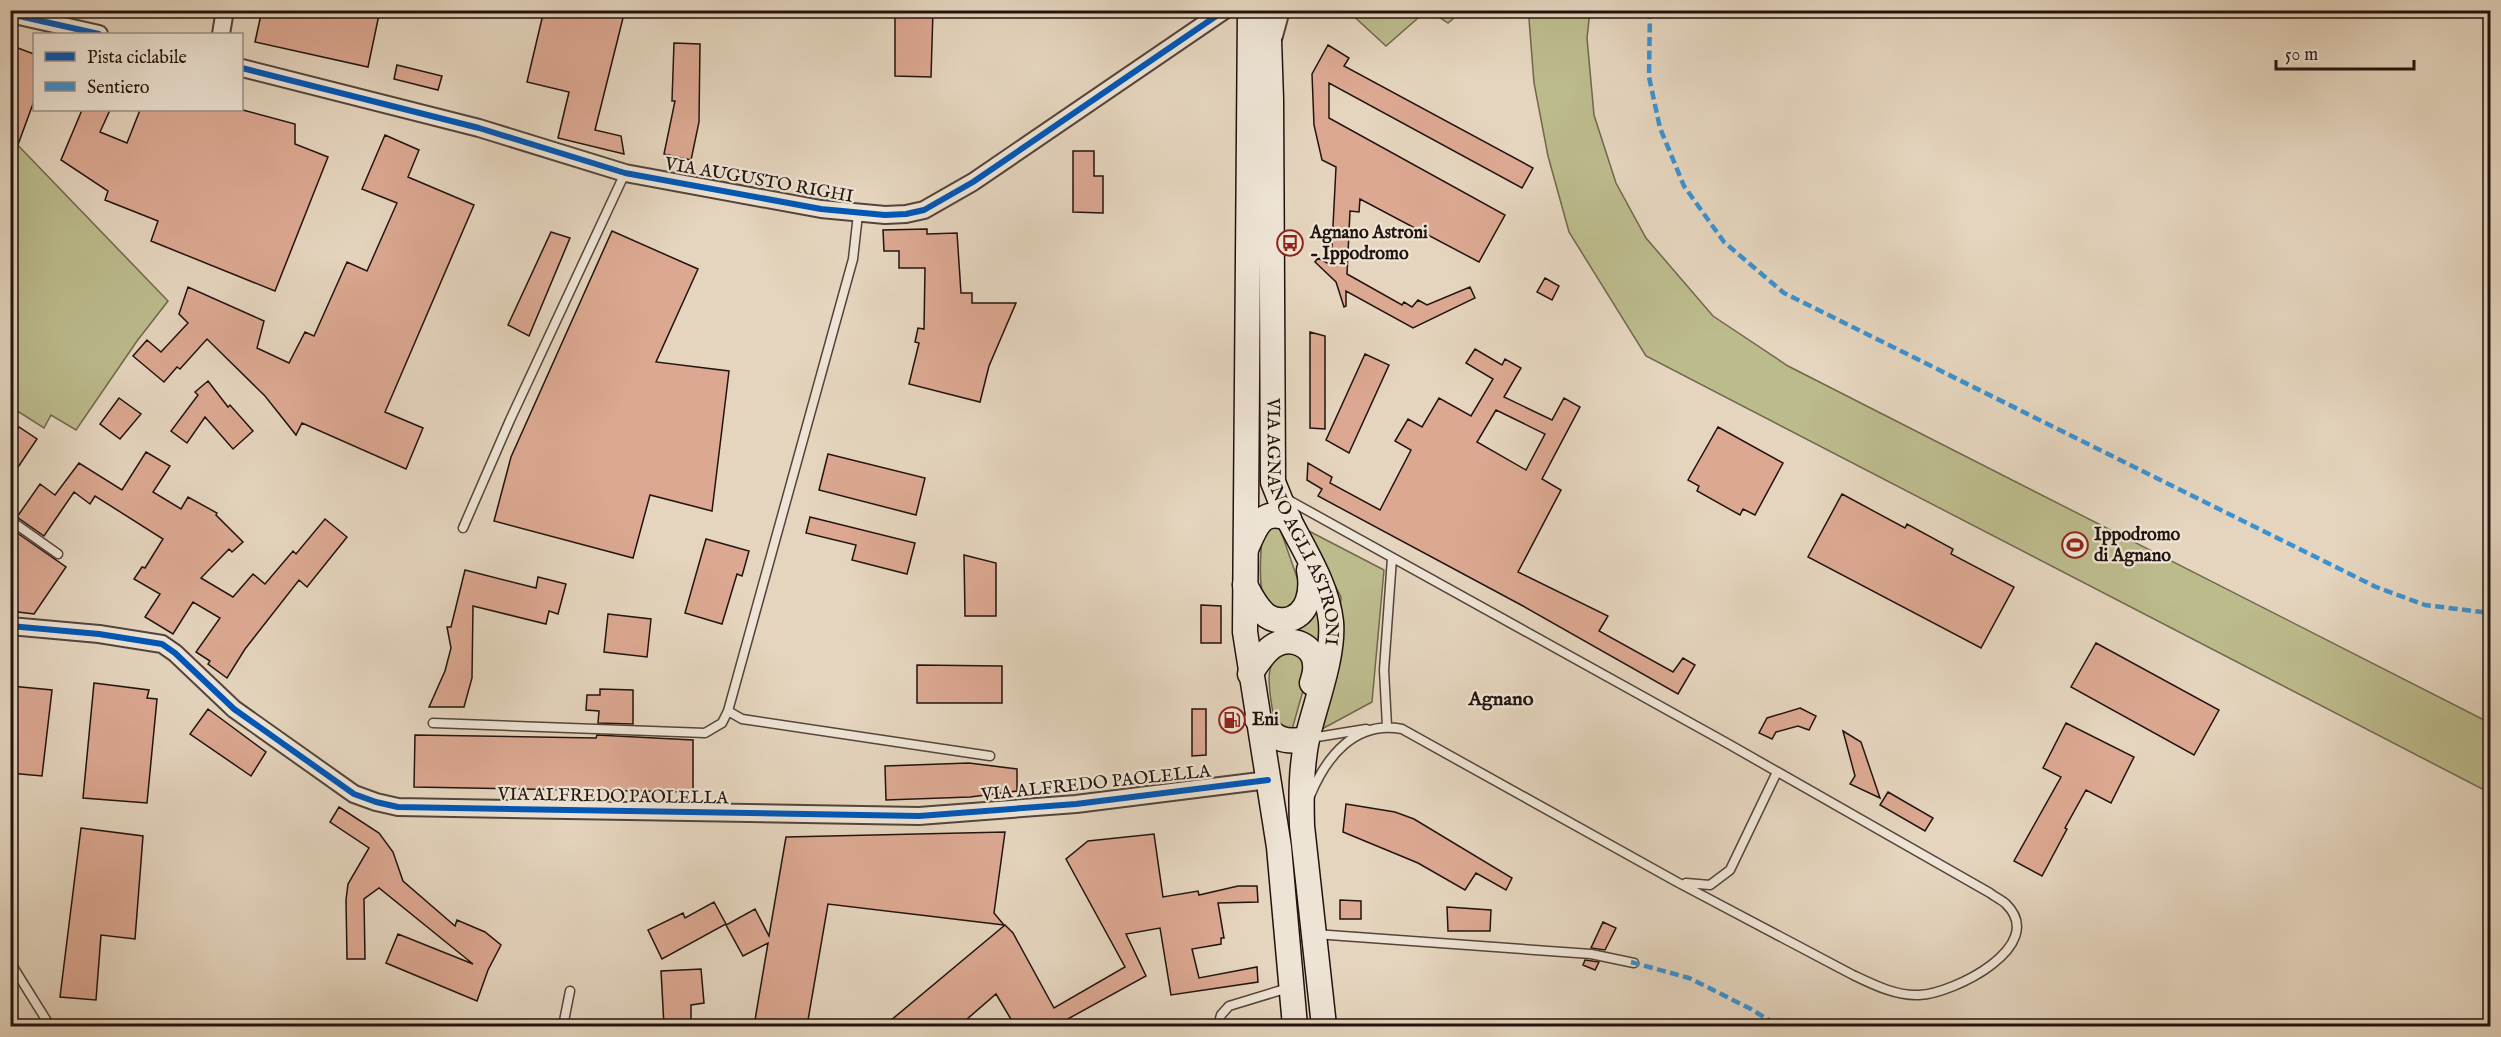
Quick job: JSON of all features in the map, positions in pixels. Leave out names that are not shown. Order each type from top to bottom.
[{"type":"main road","name":"VIA AGNANO AGLI ASTRONI","points":[[1250,10],[1245,632],[1279,847],[1295,1026]]},
{"type":"main road","name":"VIA AGNANO AGLI ASTRONI","points":[[1268,10],[1273,482],[1306,551],[1324,596],[1331,622],[1328,655],[1302,767],[1302,826],[1324,1026]]},
{"type":"main road","points":[[1245,551],[1260,521],[1266,516],[1279,515],[1289,519]]},
{"type":"main road","points":[[1245,585],[1254,601],[1268,617],[1277,620],[1298,616],[1309,598],[1306,551]]},
{"type":"main road","points":[[1251,674],[1269,648],[1283,641],[1298,643],[1312,653],[1315,662],[1306,709],[1307,739],[1284,740],[1274,736],[1257,719]]},
{"type":"street","points":[[221,33],[225,10]]},
{"type":"street","name":"VIA AUGUSTO RIGHI","points":[[243,68],[479,128],[626,173],[822,209],[858,213],[906,214],[924,210],[974,182],[1225,10]]},
{"type":"street","points":[[1269,54],[1281,10]]},
{"type":"street","points":[[10,14],[95,33]]},
{"type":"street","name":"VIA ALFREDO PAOLELLA","points":[[10,626],[99,634],[162,644],[175,653],[234,709],[354,794],[398,807],[919,816],[1076,804],[1268,780]]},
{"type":"lane","points":[[463,528],[510,420],[626,173]]},
{"type":"lane","points":[[433,723],[705,733],[722,723],[728,711],[853,259],[858,213]]},
{"type":"lane","points":[[1279,495],[1777,772],[2006,903],[2015,917],[2015,932],[2010,946],[1998,960],[1963,983],[1939,992],[1918,995],[1899,993],[1853,975],[1677,882],[1402,729],[1387,726],[1354,729],[1333,736],[1307,739]]},
{"type":"lane","points":[[10,520],[58,554]]},
{"type":"lane","points":[[1387,726],[1383,670],[1392,558]]},
{"type":"lane","points":[[728,711],[742,718],[990,756]]},
{"type":"lane","points":[[1302,826],[1311,795],[1330,760],[1350,740],[1374,728]]},
{"type":"lane","points":[[1677,882],[1698,886],[1710,885],[1730,870],[1777,772]]},
{"type":"lane","points":[[1314,934],[1591,954],[1634,963]]},
{"type":"lane","points":[[10,962],[50,1026]]},
{"type":"lane","points":[[1218,1026],[1221,1015],[1229,1006],[1292,987]]},
{"type":"lane","points":[[563,1026],[570,991]]},
{"type":"shaded area","points":[[1348,11],[1426,11],[1386,46]]},
{"type":"shaded area","points":[[1430,11],[1462,11],[1448,23]]},
{"type":"shaded area","name":"Ippodromo di Agnano","points":[[1531,11],[1590,11],[1587,38],[1594,115],[1616,183],[1646,238],[1713,316],[1788,366],[2490,723],[2490,793],[1646,356],[1569,232],[1548,156],[1534,83],[1529,19]]},
{"type":"shaded area","points":[[10,137],[168,301],[137,341],[76,430],[51,415],[44,428],[11,407]]},
{"type":"shaded area","points":[[1277,520],[1300,586],[1298,603],[1283,609],[1272,607],[1265,600],[1260,575],[1262,534]]},
{"type":"shaded area","points":[[1305,529],[1384,570],[1372,702],[1322,729],[1338,655],[1341,597]]},
{"type":"shaded area","points":[[1316,600],[1323,622],[1320,657],[1315,643],[1294,628]]},
{"type":"shaded area","points":[[1293,650],[1303,657],[1308,673],[1291,733],[1275,726],[1269,679],[1274,659],[1281,653]]},
{"type":"building","points":[[262,10],[380,10],[368,67],[255,42]]},
{"type":"building","points":[[544,10],[625,10],[595,130],[621,136],[624,154],[558,138],[569,92],[527,82]]},
{"type":"building","points":[[895,10],[933,10],[931,77],[895,76]]},
{"type":"building","points":[[674,43],[700,44],[699,122],[691,160],[664,154],[675,101],[672,101]]},
{"type":"building","points":[[10,45],[33,54],[33,104],[12,161]]},
{"type":"building","points":[[1328,45],[1349,58],[1344,66],[1533,168],[1522,188],[1329,83],[1329,118],[1505,215],[1479,262],[1360,199],[1359,212],[1350,211],[1347,274],[1402,305],[1404,302],[1412,307],[1418,300],[1427,305],[1470,287],[1475,298],[1413,328],[1346,291],[1346,306],[1344,307],[1336,282],[1315,262],[1318,258],[1331,265],[1336,167],[1322,160],[1314,125],[1312,74]]},
{"type":"building","points":[[397,65],[442,76],[438,90],[394,79]]},
{"type":"building","points":[[243,110],[295,124],[295,144],[328,157],[275,291],[151,241],[158,221],[105,200],[108,191],[61,160],[82,111],[110,111],[100,132],[127,143],[140,111]]},
{"type":"building","points":[[385,135],[419,150],[408,177],[474,205],[385,412],[423,428],[406,469],[302,423],[296,435],[265,396],[207,339],[180,369],[177,367],[164,382],[133,356],[147,340],[161,352],[188,323],[179,314],[188,287],[264,321],[257,348],[289,363],[305,332],[314,336],[347,262],[367,271],[397,203],[362,189]]},
{"type":"building","points":[[1073,151],[1094,151],[1094,176],[1103,176],[1103,213],[1073,212]]},
{"type":"building","points":[[927,229],[927,234],[957,233],[961,293],[972,293],[972,303],[1016,303],[989,366],[980,402],[909,384],[919,343],[915,342],[918,328],[924,329],[925,268],[899,268],[899,251],[884,251],[883,230]]},
{"type":"building","points":[[612,231],[698,269],[656,362],[729,371],[712,511],[650,495],[633,558],[494,521],[511,457]]},
{"type":"building","points":[[551,232],[570,238],[529,336],[508,325]]},
{"type":"building","points":[[1545,278],[1559,286],[1552,300],[1537,292]]},
{"type":"building","points":[[1310,332],[1325,336],[1325,429],[1310,428]]},
{"type":"building","points":[[1475,349],[1502,365],[1505,359],[1521,368],[1504,397],[1552,420],[1564,398],[1580,407],[1542,479],[1561,490],[1518,572],[1608,616],[1599,631],[1673,672],[1683,658],[1695,665],[1678,694],[1523,606],[1318,496],[1322,489],[1307,480],[1308,463],[1332,477],[1330,483],[1380,510],[1411,450],[1395,441],[1408,419],[1422,427],[1439,398],[1471,416],[1493,379],[1466,363]],"holes":[[[1496,410],[1545,434],[1526,470],[1477,442]]]},
{"type":"building","points":[[1365,354],[1389,365],[1349,453],[1326,440]]},
{"type":"building","points":[[208,381],[228,407],[230,405],[253,431],[233,449],[205,417],[187,443],[171,431],[198,395],[195,392]]},
{"type":"building","points":[[119,398],[141,414],[120,439],[100,424]]},
{"type":"building","points":[[10,427],[16,431],[19,427],[37,439],[10,479]]},
{"type":"building","points":[[1718,427],[1783,463],[1755,515],[1743,509],[1740,515],[1697,491],[1699,486],[1688,480]]},
{"type":"building","points":[[146,452],[170,466],[153,492],[181,509],[188,497],[217,513],[216,515],[243,542],[232,552],[229,549],[201,578],[233,597],[253,574],[265,584],[293,551],[296,554],[325,519],[347,537],[307,587],[299,580],[245,649],[227,678],[208,664],[210,661],[196,652],[220,618],[193,602],[173,634],[145,617],[160,594],[134,579],[142,567],[145,568],[163,539],[95,496],[90,504],[74,492],[44,536],[17,517],[40,484],[55,495],[79,463],[122,490]]},
{"type":"building","points":[[828,454],[925,478],[916,515],[819,490]]},
{"type":"building","points":[[1842,494],[1905,528],[1907,524],[1953,549],[1951,554],[2014,587],[1981,648],[1808,557]]},
{"type":"building","points":[[810,517],[915,543],[907,574],[852,560],[856,545],[806,533]]},
{"type":"building","points":[[10,528],[66,567],[34,614],[10,611]]},
{"type":"building","points":[[706,539],[749,551],[742,576],[737,574],[722,624],[685,613]]},
{"type":"building","points":[[964,555],[996,563],[996,616],[965,616]]},
{"type":"building","points":[[465,570],[536,588],[538,577],[566,584],[558,614],[549,611],[546,624],[473,606],[472,678],[464,707],[429,707],[445,671],[451,648],[447,627],[451,627]]},
{"type":"building","points":[[1201,605],[1221,606],[1221,643],[1201,643]]},
{"type":"building","points":[[608,614],[651,619],[647,657],[604,652]]},
{"type":"building","points":[[2096,643],[2219,710],[2194,755],[2071,687]]},
{"type":"building","points":[[917,665],[1002,666],[1002,703],[917,703]]},
{"type":"building","points":[[94,683],[149,690],[147,698],[157,699],[147,803],[83,798]]},
{"type":"building","points":[[11,686],[52,690],[42,776],[10,773]]},
{"type":"building","points":[[600,689],[633,690],[633,724],[598,723],[599,711],[586,710],[587,695],[600,695]]},
{"type":"building","points":[[1800,708],[1816,716],[1809,730],[1798,726],[1776,732],[1772,739],[1759,733],[1767,718]]},
{"type":"building","points":[[208,709],[266,752],[251,776],[190,734]]},
{"type":"building","points":[[1192,709],[1206,709],[1206,755],[1192,756]]},
{"type":"building","points":[[2066,723],[2134,757],[2111,803],[2086,790],[2042,876],[2014,861],[2061,777],[2043,768]]},
{"type":"building","points":[[1843,731],[1861,742],[1880,798],[1850,784],[1855,776]]},
{"type":"building","points":[[415,735],[596,738],[597,735],[693,740],[693,792],[414,787]]},
{"type":"building","points":[[969,763],[1017,769],[1017,791],[970,797],[886,800],[885,766]]},
{"type":"building","points":[[1888,792],[1933,818],[1925,831],[1880,805]]},
{"type":"building","points":[[1346,804],[1395,812],[1414,819],[1512,878],[1506,890],[1476,873],[1465,890],[1418,863],[1343,832]]},
{"type":"building","points":[[339,807],[379,833],[393,852],[403,881],[455,926],[457,920],[485,932],[501,945],[488,970],[477,1001],[386,963],[398,934],[473,964],[379,888],[364,899],[365,959],[347,959],[348,884],[369,848],[330,822]]},
{"type":"building","points":[[81,828],[143,836],[135,939],[101,935],[96,1000],[60,997]]},
{"type":"building","points":[[1005,832],[994,913],[1004,925],[828,904],[807,1026],[754,1026],[768,943],[743,956],[726,925],[755,909],[769,936],[786,837]]},
{"type":"building","points":[[1154,834],[1163,897],[1198,891],[1199,895],[1238,886],[1257,886],[1258,902],[1218,903],[1224,938],[1221,938],[1221,944],[1192,949],[1199,978],[1257,967],[1258,982],[1171,995],[1160,928],[1126,934],[1146,976],[1055,1026],[1015,1026],[996,994],[959,1026],[884,1026],[1005,925],[1013,933],[1054,1008],[1125,967],[1066,859],[1088,841]]},
{"type":"building","points":[[1340,900],[1361,901],[1361,919],[1340,919]]},
{"type":"building","points":[[714,902],[726,924],[662,959],[648,930],[683,913],[685,918]]},
{"type":"building","points":[[1447,907],[1491,910],[1490,931],[1448,931]]},
{"type":"building","points":[[1603,922],[1616,928],[1605,950],[1591,948]]},
{"type":"building","points":[[1585,960],[1599,962],[1595,970],[1583,965]]},
{"type":"building","points":[[701,969],[704,1003],[691,1005],[691,1026],[664,1026],[661,971]]},
{"type":"marked path","points":[[1650,10],[1649,77],[1660,128],[1684,186],[1724,242],[1784,293],[2376,587],[2425,605],[2490,613]]},
{"type":"marked path","points":[[1631,962],[1689,978],[1779,1026]]},
{"type":"cycle path","points":[[243,68],[479,128],[625,173],[821,209],[885,215],[906,214],[924,210],[973,182],[1225,10]]},
{"type":"cycle path","points":[[10,14],[95,33]]},
{"type":"cycle path","points":[[10,626],[99,634],[162,644],[175,653],[234,709],[354,794],[398,807],[919,816],[1076,804],[1268,780]]},
{"type":"place","name":"Agnano Astroni - Ippodromo","points":[[1290,243]]},
{"type":"place","name":"Ippodromo di Agnano","points":[[2075,545]]},
{"type":"place","name":"Eni","points":[[1232,720]]},
{"type":"district","name":"Agnano","points":[[1501,699]]}]
